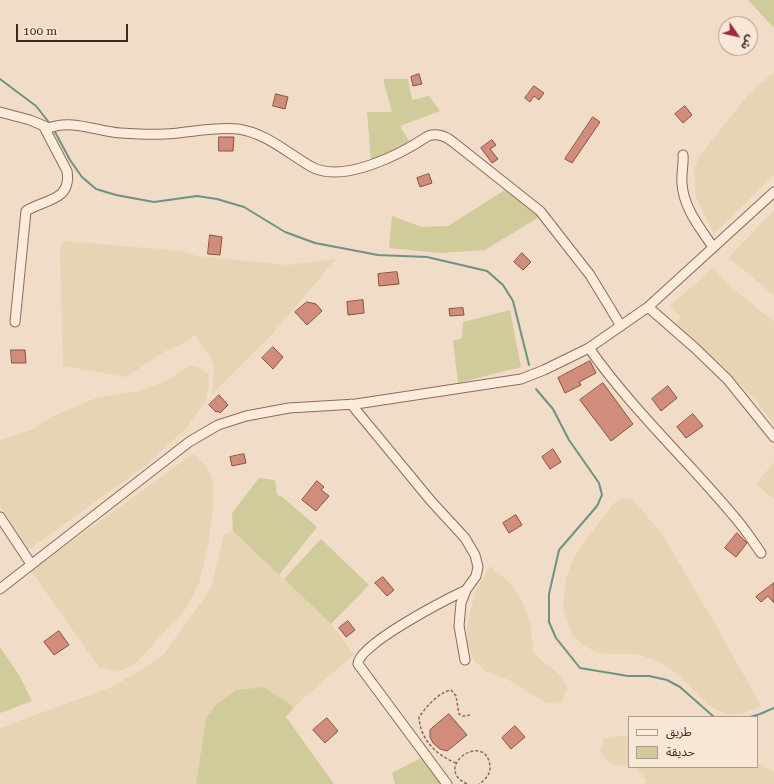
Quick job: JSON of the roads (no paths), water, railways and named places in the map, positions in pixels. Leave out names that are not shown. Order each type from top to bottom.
[{"type":"street","points":[[0,112],[30,120],[46,127],[58,124],[115,132],[164,134],[236,129],[267,138],[312,167],[335,173],[350,171],[395,156],[428,136],[434,134],[441,135],[453,142],[540,211],[590,275],[621,326]]},
{"type":"street","points":[[15,322],[26,211],[36,205],[55,199],[62,194],[69,179],[67,171],[46,127]]},
{"type":"street","points":[[684,155],[682,184],[685,200],[696,222],[713,247]]},
{"type":"street","points":[[0,589],[189,442],[218,425],[246,416],[289,408],[351,404],[521,379],[544,370],[589,348],[648,307],[774,192]]},
{"type":"street","points":[[648,307],[695,348],[728,380],[774,437]]},
{"type":"street","points":[[589,348],[605,371],[733,514],[761,553]]},
{"type":"street","points":[[351,404],[431,500],[465,538],[475,555],[478,566],[476,576],[466,590],[461,603],[459,626],[465,660]]},
{"type":"street","points":[[0,516],[31,564]]},
{"type":"street","points":[[447,784],[358,664],[358,660],[362,654],[389,633],[436,604],[466,590]]},
{"type":"waterway","points":[[0,79],[36,106],[51,125]]},
{"type":"waterway","points":[[54,130],[70,160],[82,177],[96,189],[116,195],[154,202],[197,196],[217,199],[244,207],[285,232],[315,243],[378,255],[427,257],[487,271],[503,285],[513,301],[529,365]]},
{"type":"waterway","points":[[536,389],[553,409],[569,440],[599,483],[602,495],[597,506],[559,550],[549,594],[549,622],[556,638],[580,668],[628,676],[649,676],[667,680],[680,687],[713,716]]},
{"type":"waterway","points":[[753,716],[774,708]]}]
